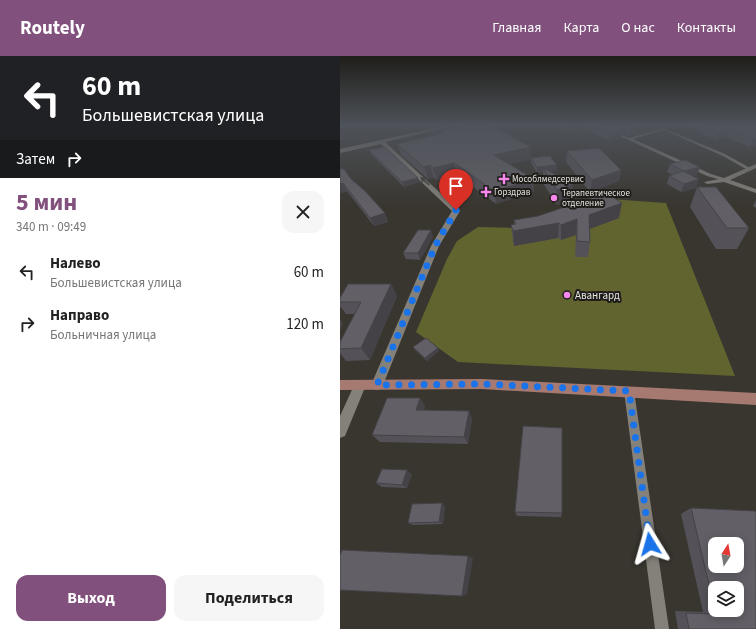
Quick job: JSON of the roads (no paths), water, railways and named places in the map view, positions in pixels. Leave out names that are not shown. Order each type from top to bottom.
[{"type":"main road","points":[[340,385],[482,384],[756,399]]},
{"type":"street","points":[[377,385],[435,246],[456,210],[393,152]]},
{"type":"street","points":[[707,182],[725,180],[748,168],[756,166]]},
{"type":"street","points":[[725,180],[756,191]]},
{"type":"street","points":[[340,431],[360,385]]},
{"type":"lane","points":[[658,152],[709,175],[725,180]]},
{"type":"lane","points":[[715,152],[748,168]]},
{"type":"lane","points":[[629,391],[662,629]]},
{"type":"place","name":"Мособлмедсервис","points":[[504,179]]},
{"type":"place","name":"Горздрав","points":[[486,192]]},
{"type":"place","name":"Терапевтическое отделение","points":[[554,198]]},
{"type":"place","name":"Авангард","points":[[567,295]]}]
